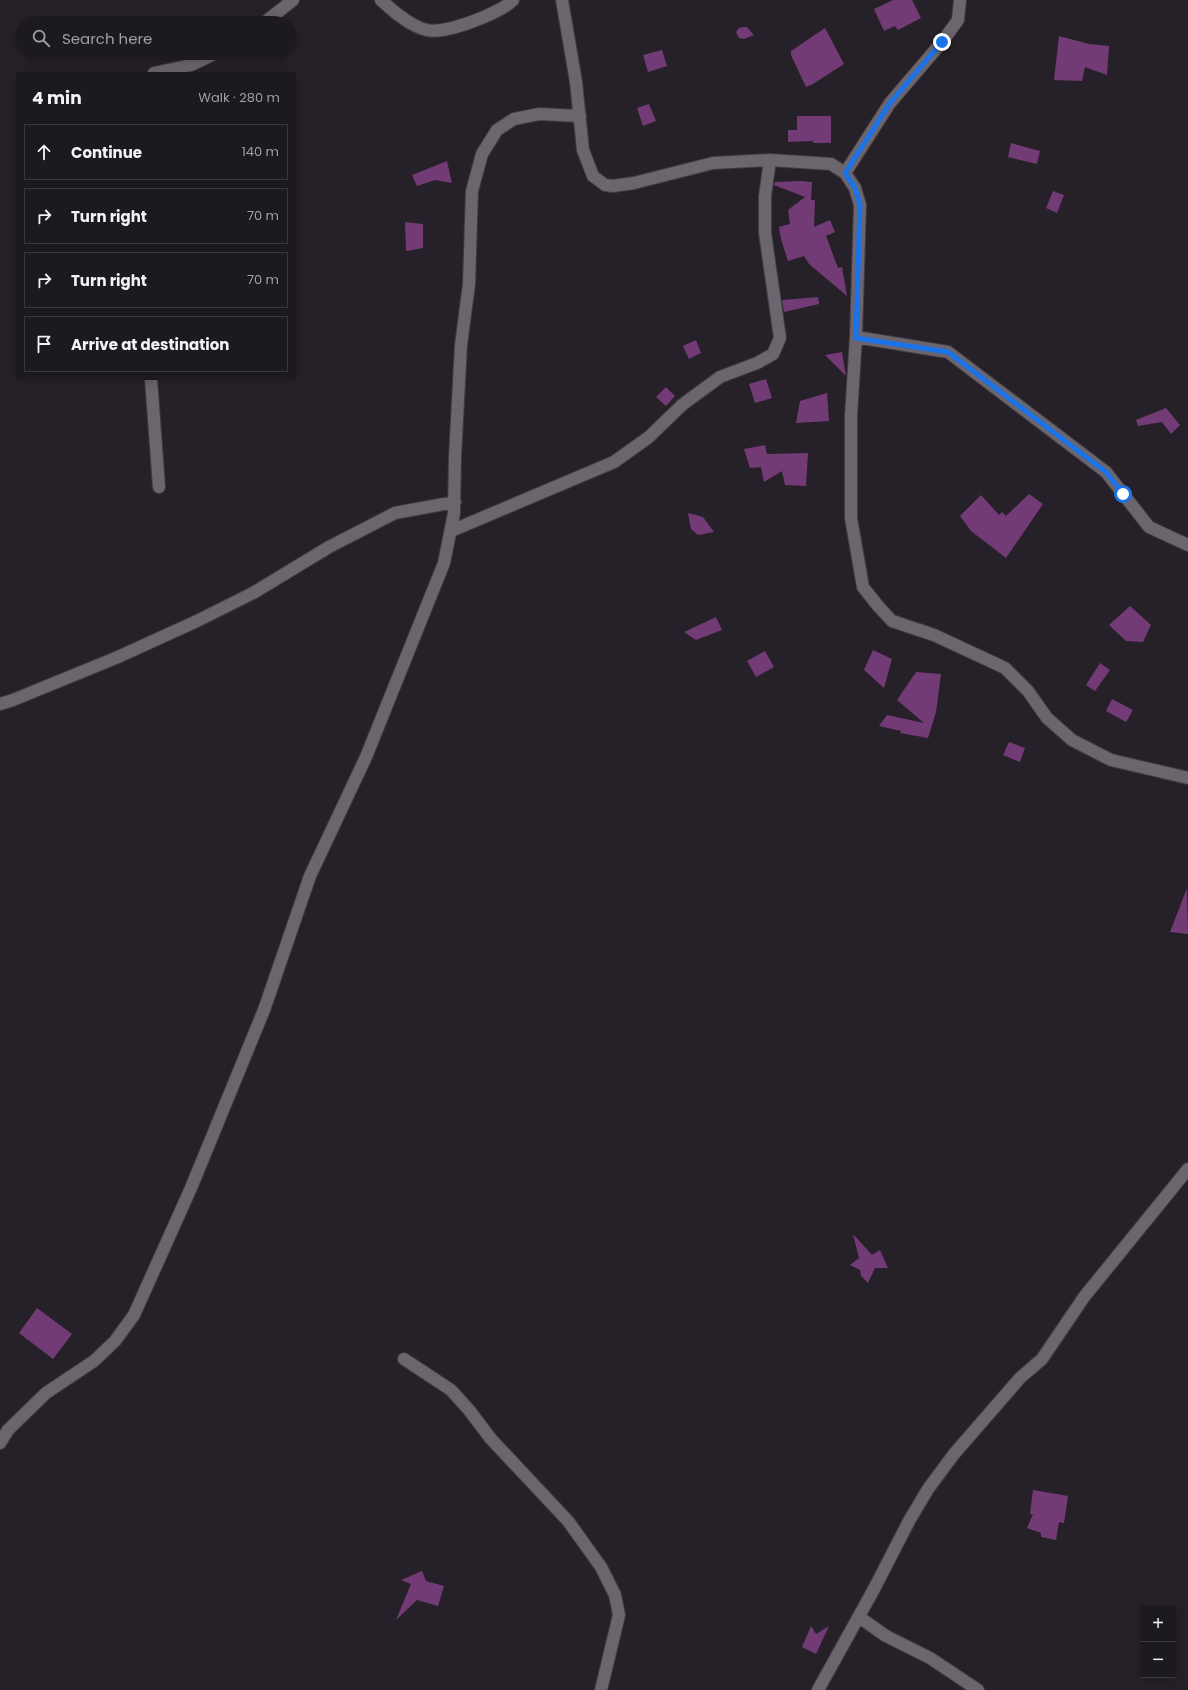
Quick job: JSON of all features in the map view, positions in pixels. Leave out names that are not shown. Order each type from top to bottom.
[{"type":"street","points":[[273,16],[293,0]]},
{"type":"street","points":[[381,0],[388,7],[412,23],[428,31],[449,29],[488,16],[513,0]]},
{"type":"street","points":[[562,0],[576,82],[583,150],[593,176],[606,185],[613,186],[634,183],[712,163],[770,160],[831,164],[845,173],[855,188],[860,205],[856,338],[851,416],[851,518],[863,587],[878,606],[892,621],[934,636],[1004,668],[1028,691],[1047,718],[1072,740],[1088,750],[1111,760],[1188,778]]},
{"type":"street","points":[[845,173],[890,103],[942,42],[958,20],[960,0]]},
{"type":"street","points":[[159,72],[191,65],[201,60]]},
{"type":"street","points":[[1,1439],[8,1430],[46,1393],[94,1361],[115,1341],[134,1315],[191,1188],[261,1018],[310,876],[366,757],[444,563],[451,531],[455,502],[455,457],[461,345],[469,284],[472,191],[482,154],[497,130],[514,119],[539,114],[580,116]]},
{"type":"street","points":[[451,531],[614,462],[649,437],[682,406],[720,377],[757,363],[773,354],[780,338],[765,233],[765,196],[770,160]]},
{"type":"street","points":[[856,338],[948,352],[1106,472],[1149,527],[1188,545]]},
{"type":"street","points":[[151,380],[159,487]]},
{"type":"street","points":[[0,704],[118,657],[197,621],[252,593],[329,547],[396,513],[455,502]]},
{"type":"street","points":[[818,1690],[859,1617],[909,1521],[928,1489],[954,1454],[1020,1378],[1042,1359],[1084,1297],[1188,1169]]},
{"type":"street","points":[[404,1358],[451,1390],[469,1410],[491,1439],[568,1521],[601,1566],[615,1595],[618,1615],[601,1690]]},
{"type":"street","points":[[859,1617],[886,1636],[930,1658],[978,1690]]},
{"type":"building","points":[[893,0],[912,0],[921,18],[898,30],[895,26],[884,31],[874,9]]},
{"type":"building","points":[[747,27],[754,35],[744,39],[739,38],[736,32],[739,28]]},
{"type":"building","points":[[825,28],[844,64],[806,87],[791,55],[791,51]]},
{"type":"building","points":[[1059,36],[1089,44],[1109,46],[1107,75],[1085,67],[1082,81],[1054,80]]},
{"type":"building","points":[[662,50],[667,66],[648,72],[643,55]]},
{"type":"building","points":[[649,104],[656,121],[643,126],[637,108]]},
{"type":"building","points":[[797,116],[831,116],[831,143],[813,143],[813,141],[788,142],[788,130],[797,130]]},
{"type":"building","points":[[1011,143],[1040,151],[1037,164],[1008,157]]},
{"type":"building","points":[[447,161],[452,183],[435,180],[417,186],[412,175]]},
{"type":"building","points":[[775,182],[812,182],[811,200],[815,200],[814,227],[830,220],[835,232],[826,236],[838,268],[842,267],[847,296],[809,264],[804,256],[788,261],[779,227],[790,224],[788,210],[805,197],[774,185]]},
{"type":"building","points":[[1053,191],[1064,195],[1057,213],[1046,208]]},
{"type":"building","points":[[405,222],[423,224],[423,248],[406,251]]},
{"type":"building","points":[[818,297],[819,304],[784,312],[782,300]]},
{"type":"building","points":[[696,340],[701,353],[689,359],[683,346]]},
{"type":"building","points":[[842,352],[846,376],[825,355]]},
{"type":"building","points":[[766,379],[772,398],[755,403],[749,384]]},
{"type":"building","points":[[666,387],[675,396],[666,406],[656,397]]},
{"type":"building","points":[[827,393],[829,421],[796,423],[800,401]]},
{"type":"building","points":[[1166,408],[1180,425],[1171,434],[1162,422],[1138,426],[1136,420]]},
{"type":"building","points":[[765,445],[767,454],[808,453],[806,486],[785,485],[782,471],[764,482],[761,467],[750,468],[744,449]]},
{"type":"building","points":[[1029,494],[1043,504],[1006,558],[971,531],[960,516],[981,495],[999,515],[1002,512],[1006,516]]},
{"type":"building","points":[[688,513],[703,517],[714,532],[698,535],[691,529]]},
{"type":"building","points":[[1130,606],[1151,625],[1143,642],[1126,641],[1109,625]]},
{"type":"building","points":[[716,617],[722,630],[696,640],[684,632]]},
{"type":"building","points":[[873,650],[892,659],[884,688],[864,670]]},
{"type":"building","points":[[765,651],[774,667],[756,677],[747,661]]},
{"type":"building","points":[[1100,663],[1110,670],[1095,691],[1086,685]]},
{"type":"building","points":[[916,672],[941,674],[936,712],[928,738],[900,733],[901,731],[879,726],[887,715],[924,723],[897,700]]},
{"type":"building","points":[[1112,699],[1133,710],[1126,722],[1106,711]]},
{"type":"building","points":[[1009,742],[1025,748],[1020,762],[1003,755]]},
{"type":"building","points":[[1187,888],[1188,934],[1170,932]]},
{"type":"building","points":[[853,1234],[872,1255],[880,1250],[888,1268],[875,1268],[868,1283],[861,1276],[860,1270],[850,1265],[859,1258]]},
{"type":"building","points":[[37,1308],[72,1334],[53,1359],[19,1333]]},
{"type":"building","points":[[1033,1490],[1068,1496],[1064,1523],[1059,1522],[1056,1540],[1041,1537],[1041,1533],[1027,1528],[1033,1514],[1030,1514]]},
{"type":"building","points":[[422,1571],[426,1581],[444,1586],[438,1606],[417,1600],[396,1620],[411,1584],[401,1580]]},
{"type":"building","points":[[811,1626],[816,1634],[829,1626],[816,1654],[802,1647]]},
{"type":"route","points":[[942,42],[890,103],[845,173],[855,188],[860,205],[856,338],[948,352],[1106,472],[1123,494]]}]
